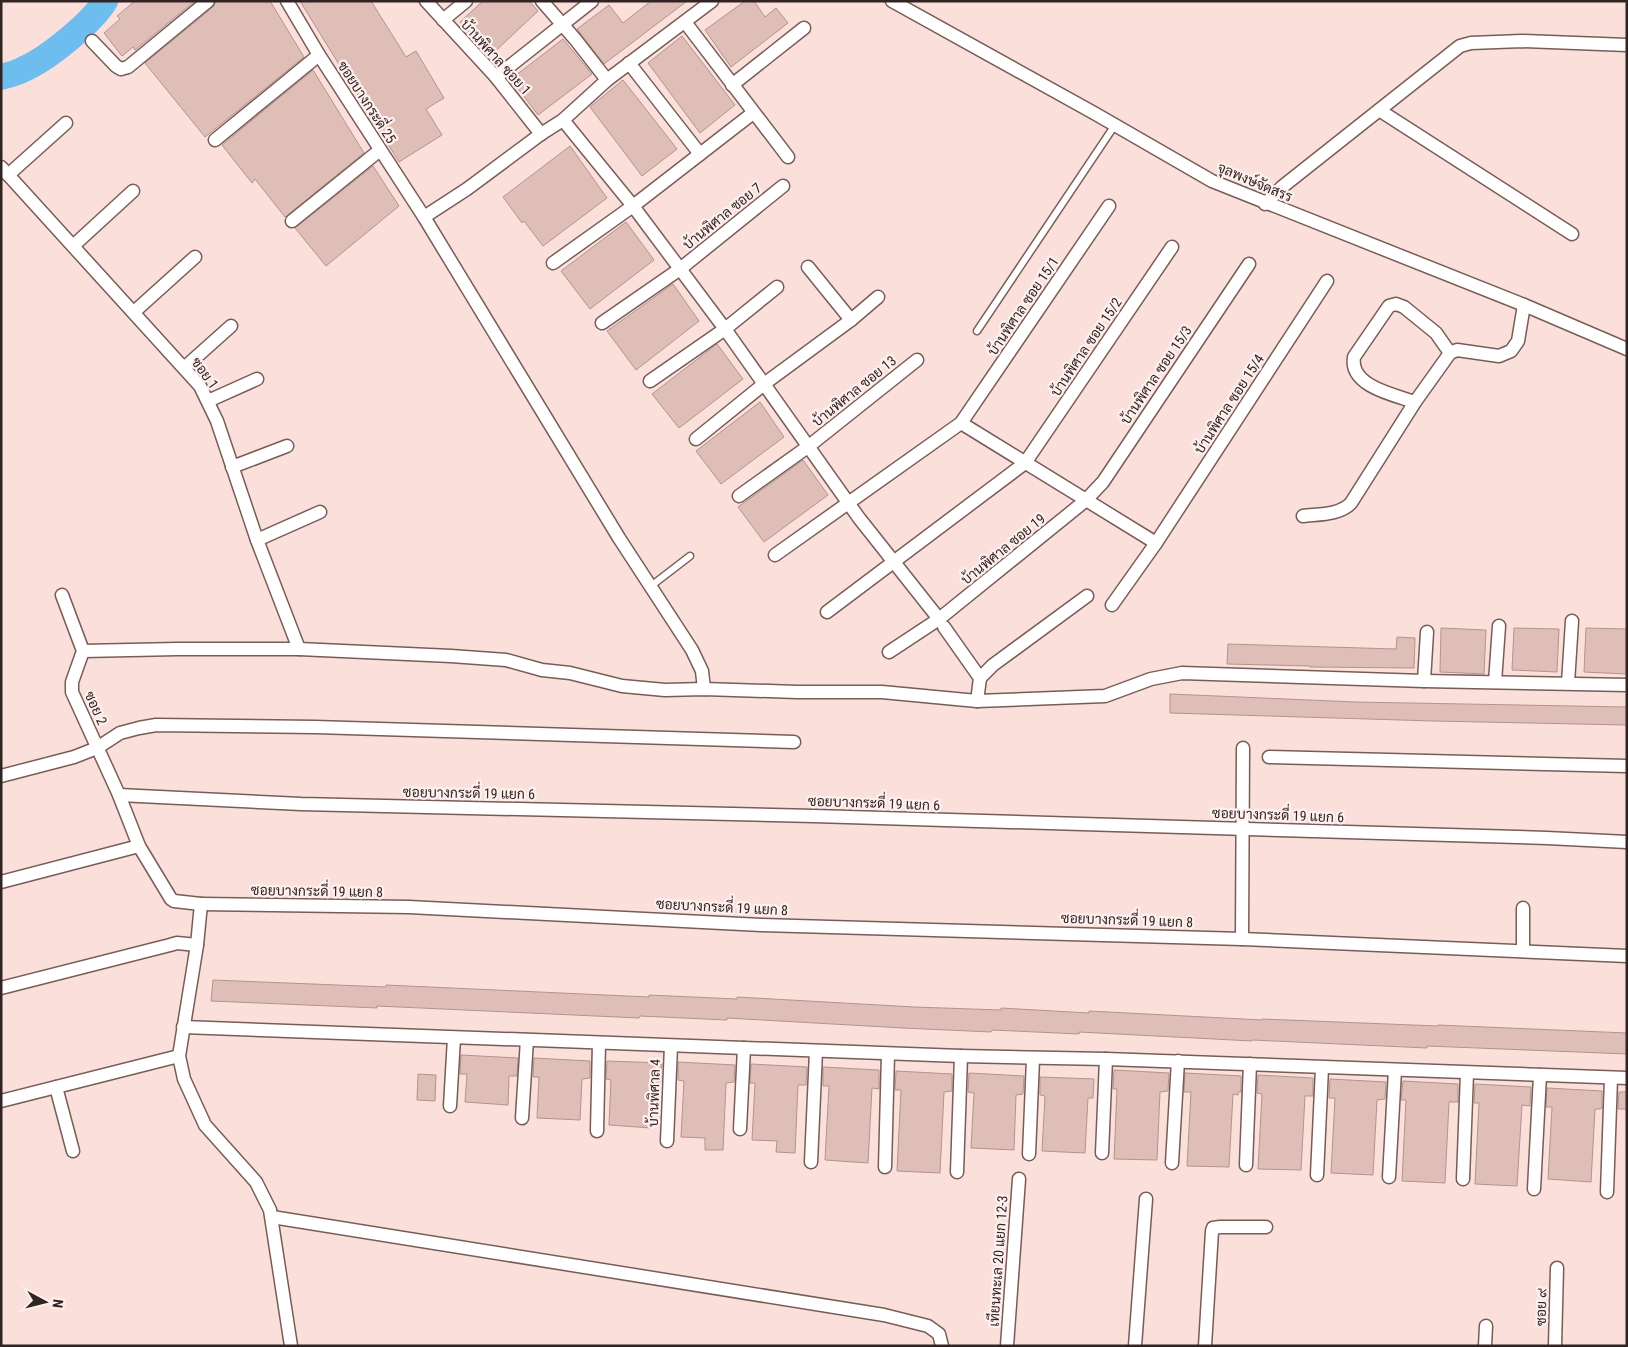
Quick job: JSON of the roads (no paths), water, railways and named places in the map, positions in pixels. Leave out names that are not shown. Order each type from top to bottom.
[{"type":"street","points":[[92,41],[116,66],[121,68],[128,67],[208,1]]},
{"type":"street","name":"ซอยบางกระดี่ 25","points":[[287,1],[319,55],[424,217],[529,391],[692,650],[702,671],[704,689]]},
{"type":"street","name":"บ้านพิศาล ซอย 1","points":[[426,1],[496,77],[542,134]]},
{"type":"street","points":[[443,20],[466,1]]},
{"type":"street","points":[[542,1],[563,24],[607,80]]},
{"type":"street","points":[[496,77],[592,1]]},
{"type":"street","points":[[424,217],[481,180],[563,120],[607,80],[712,1]]},
{"type":"street","name":"จุลพงษ์จัดสรร","points":[[892,1],[1212,181],[1265,204],[1524,305],[1627,349]]},
{"type":"street","points":[[685,22],[788,157]]},
{"type":"street","points":[[732,85],[804,28]]},
{"type":"street","points":[[1265,204],[1282,187],[1460,46],[1465,44],[1522,41],[1627,45]]},
{"type":"street","points":[[215,140],[319,55]]},
{"type":"street","points":[[629,63],[700,154]]},
{"type":"street","points":[[1379,110],[1572,234]]},
{"type":"street","points":[[553,263],[633,206],[753,113]]},
{"type":"street","points":[[563,120],[633,206],[725,329],[849,504],[893,563],[942,623],[980,678]]},
{"type":"street","points":[[5,171],[66,123]]},
{"type":"street","points":[[292,221],[380,150]]},
{"type":"street","name":"ซอย 1","points":[[5,171],[200,386],[217,421],[257,540],[298,649]]},
{"type":"street","name":"บ้านพิศาล ซอย 7","points":[[602,323],[680,269],[783,186]]},
{"type":"street","points":[[73,246],[133,191]]},
{"type":"street","name":"บ้านพิศาล ซอย 15/1","points":[[775,555],[960,424],[1110,206]]},
{"type":"street","name":"บ้านพิศาล ซอย 15/2","points":[[827,612],[1025,463],[1172,247]]},
{"type":"street","points":[[134,312],[195,257]]},
{"type":"street","name":"บ้านพิศาล ซอย 15/3","points":[[1085,501],[1103,482],[1249,264]]},
{"type":"street","points":[[808,267],[851,320]]},
{"type":"street","name":"บ้านพิศาล ซอย 15/4","points":[[1112,605],[1156,543],[1328,281]]},
{"type":"street","points":[[650,381],[725,329],[777,287]]},
{"type":"street","points":[[696,439],[764,384],[851,320],[878,297]]},
{"type":"street","points":[[1415,402],[1370,386],[1360,377],[1354,367],[1354,357],[1389,306],[1396,304],[1404,307],[1436,333],[1450,353]]},
{"type":"street","points":[[1303,516],[1333,513],[1348,507],[1415,402],[1450,353],[1457,350],[1499,356],[1511,352],[1518,341],[1524,305]]},
{"type":"street","points":[[184,368],[231,326]]},
{"type":"street","name":"บ้านพิศาล ซอย 13","points":[[740,496],[809,446],[917,360]]},
{"type":"street","points":[[208,401],[257,379]]},
{"type":"street","points":[[960,424],[1156,543]]},
{"type":"street","points":[[232,467],[287,446]]},
{"type":"street","name":"บ้านพิศาล ซอย 19","points":[[889,652],[942,623],[1085,501]]},
{"type":"street","points":[[257,540],[320,512]]},
{"type":"street","points":[[62,595],[83,651],[298,649],[506,660],[542,670],[570,673],[622,686],[665,690],[882,692],[977,701],[1105,696],[1151,680],[1182,672],[1424,681],[1627,685]]},
{"type":"street","points":[[977,701],[980,678],[993,665],[1087,596]]},
{"type":"street","points":[[1568,683],[1572,621]]},
{"type":"street","points":[[1495,682],[1499,626]]},
{"type":"street","points":[[1424,681],[1427,632]]},
{"type":"street","name":"ซอย 2","points":[[83,651],[72,682],[72,692],[119,795],[139,846]]},
{"type":"street","points":[[1,776],[74,757],[97,748],[120,733],[139,728],[178,725],[325,727],[794,742]]},
{"type":"street","points":[[1243,748],[1242,939],[1627,956]]},
{"type":"street","points":[[1269,757],[1627,766]]},
{"type":"street","name":"ซอยบางกระดี่ 19 แยก 6","points":[[119,795],[301,804],[814,816],[1627,842]]},
{"type":"street","points":[[1,882],[139,846]]},
{"type":"street","name":"ซอยบางกระดี่ 19 แยก 8","points":[[139,846],[171,899],[201,904],[409,908],[761,925],[1242,939]]},
{"type":"street","points":[[201,904],[178,1056],[184,1079],[205,1125],[256,1182],[264,1196],[272,1217],[291,1346]]},
{"type":"street","points":[[1523,908],[1523,951]]},
{"type":"street","points":[[1,988],[170,944],[196,945]]},
{"type":"street","points":[[183,1027],[888,1054],[1178,1061],[1322,1068],[1627,1078]]},
{"type":"street","points":[[450,1106],[454,1038]]},
{"type":"street","points":[[522,1118],[526,1040]]},
{"type":"street","points":[[597,1131],[599,1043]]},
{"type":"street","name":"บ้านพิศาล 4","points":[[667,1141],[671,1046]]},
{"type":"street","points":[[740,1129],[744,1048]]},
{"type":"street","points":[[811,1162],[816,1051]]},
{"type":"street","points":[[885,1168],[888,1054]]},
{"type":"street","points":[[1,1100],[178,1056]]},
{"type":"street","points":[[957,1172],[961,1056]]},
{"type":"street","points":[[1029,1154],[1033,1059]]},
{"type":"street","points":[[1102,1153],[1106,1059]]},
{"type":"street","points":[[1172,1163],[1178,1061]]},
{"type":"street","points":[[1246,1165],[1250,1064]]},
{"type":"street","points":[[1317,1176],[1322,1068]]},
{"type":"street","points":[[1390,1177],[1394,1070]]},
{"type":"street","points":[[1463,1179],[1467,1073]]},
{"type":"street","points":[[1534,1189],[1540,1075]]},
{"type":"street","points":[[1607,1192],[1611,1078]]},
{"type":"street","points":[[56,1087],[74,1151]]},
{"type":"street","name":"เทียนทะเล 20 แยก 12-3","points":[[1007,1346],[1019,1178]]},
{"type":"street","points":[[1135,1346],[1146,1199]]},
{"type":"street","points":[[272,1217],[884,1315],[928,1326],[938,1334],[942,1346]]},
{"type":"street","points":[[1205,1346],[1213,1228],[1220,1226],[1266,1228]]},
{"type":"street","name":"ซอย ๙","points":[[1555,1346],[1557,1268]]},
{"type":"street","points":[[1485,1346],[1486,1326]]},
{"type":"lane","points":[[977,331],[1115,125]]},
{"type":"lane","points":[[651,586],[690,556]]},
{"type":"waterway","points":[[1,77],[13,74],[34,64],[56,49],[80,30],[105,1]]}]
